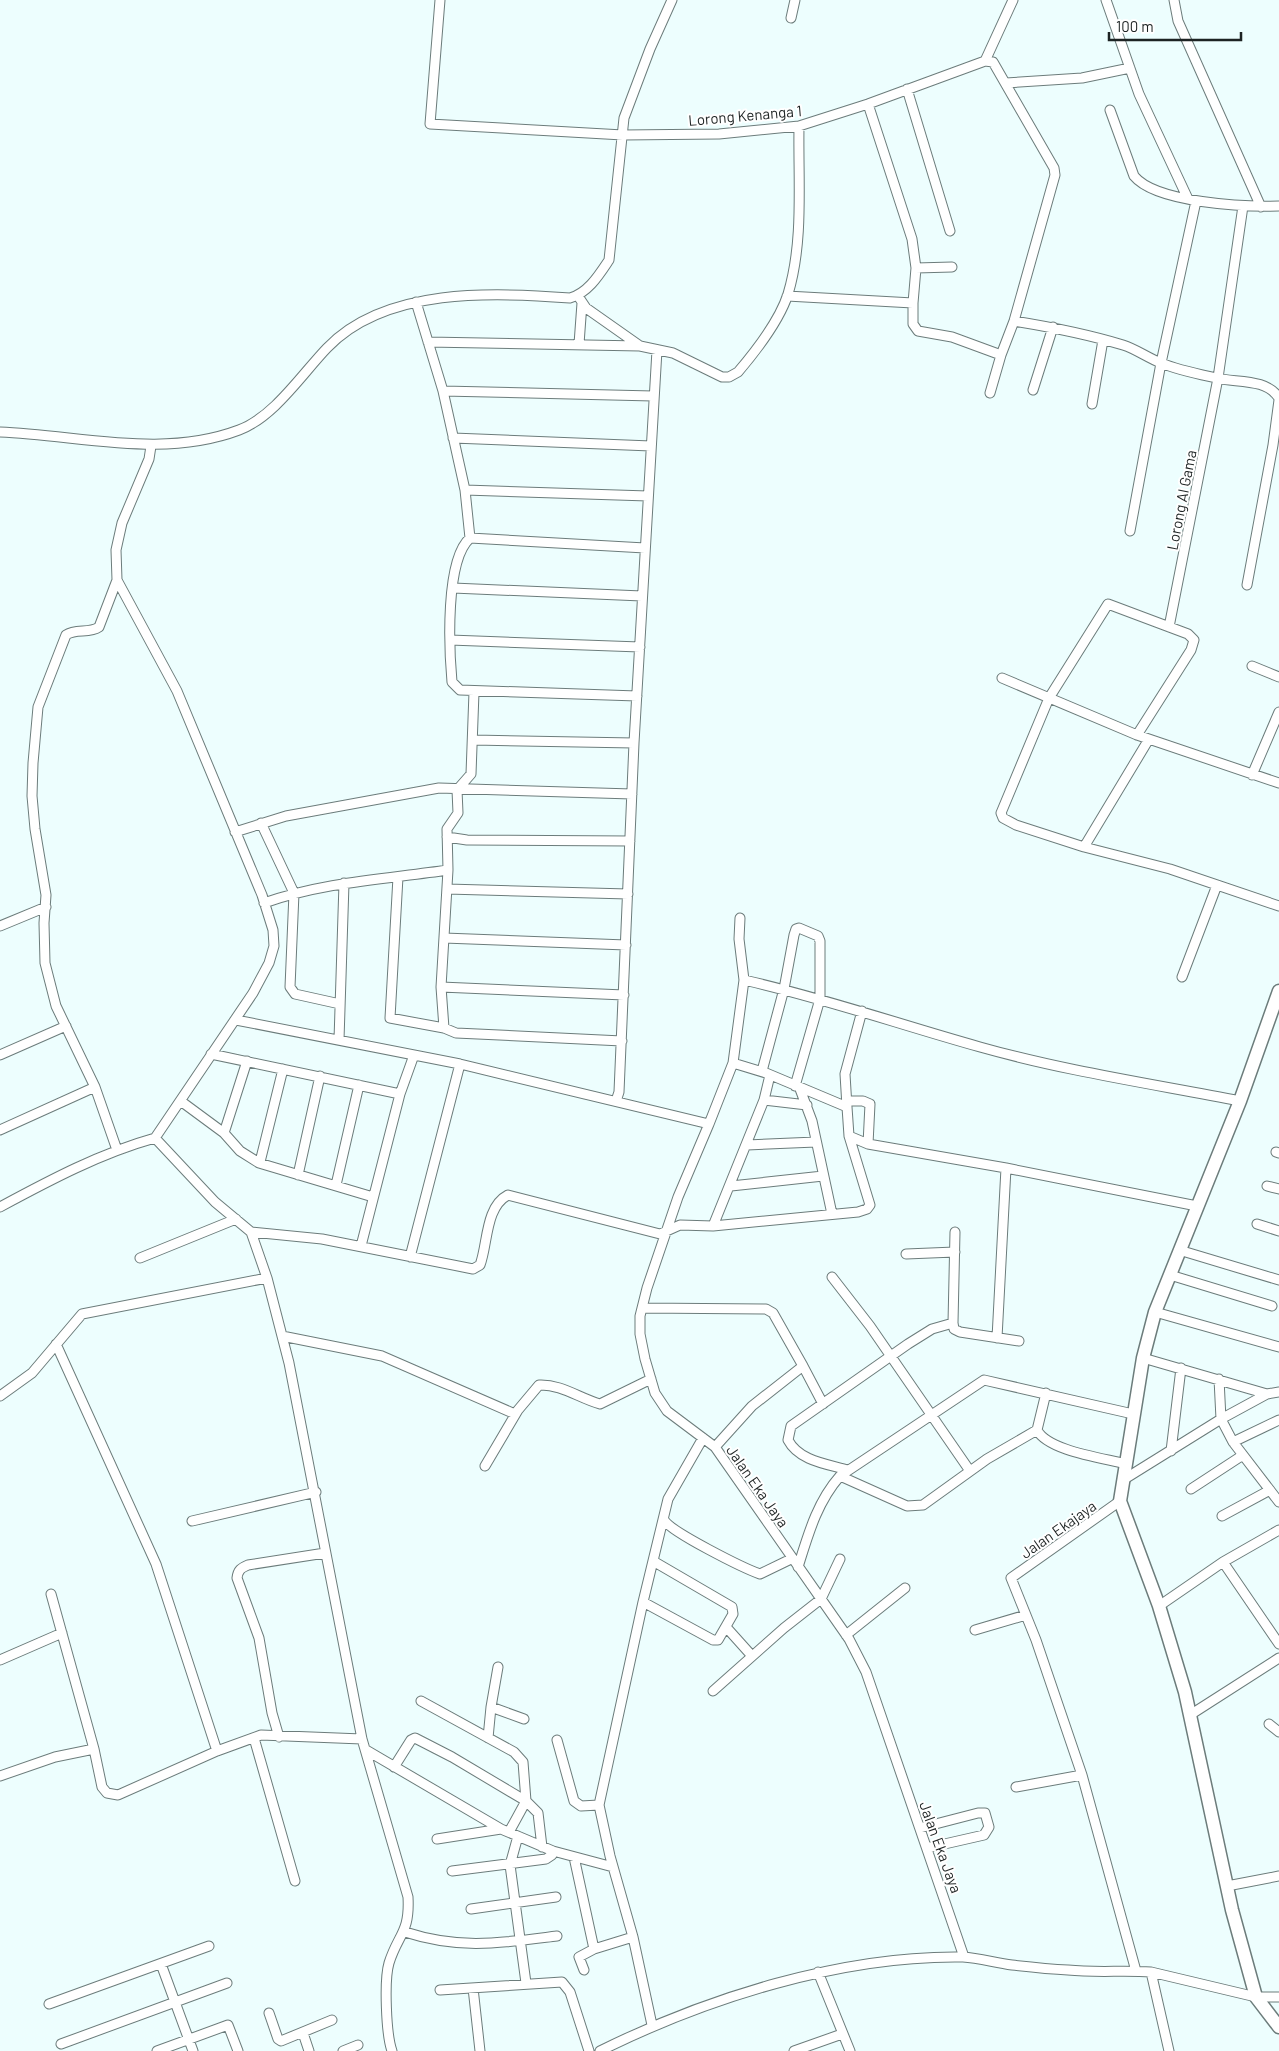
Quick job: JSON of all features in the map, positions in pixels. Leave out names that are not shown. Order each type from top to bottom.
[{"type":"street","name":"Lorong Kenanga 1","points":[[440,0],[430,124],[623,135],[719,134],[799,126],[868,104],[907,88],[985,61]]},
{"type":"street","points":[[579,344],[580,299],[609,260],[624,118],[650,49],[672,0]]},
{"type":"street","points":[[791,18],[795,0]]},
{"type":"street","points":[[990,393],[1001,355],[1014,321],[1055,175],[1054,168],[1006,83],[993,62],[985,61],[1013,0]]},
{"type":"street","points":[[1106,0],[1130,68],[1160,143],[1192,200],[1130,531]]},
{"type":"street","points":[[1174,0],[1178,21],[1262,207]]},
{"type":"street","points":[[1006,83],[1082,78],[1130,68]]},
{"type":"street","points":[[907,88],[950,231]]},
{"type":"street","points":[[868,104],[912,239],[916,268],[913,324],[918,331],[952,337],[1001,355]]},
{"type":"street","points":[[1110,110],[1134,176],[1140,184],[1192,200],[1243,206],[1279,206]]},
{"type":"street","points":[[428,342],[640,346],[673,353],[722,377],[729,377],[748,360],[788,296],[797,250],[799,126]]},
{"type":"street","name":"Lorong Al Gama","points":[[1169,627],[1218,378],[1243,206]]},
{"type":"street","points":[[916,268],[952,267]]},
{"type":"street","points":[[0,432],[42,434],[151,446],[198,442],[241,429],[278,404],[328,346],[352,327],[402,306],[416,302],[478,294],[517,294],[580,299]]},
{"type":"street","points":[[788,296],[913,302]]},
{"type":"street","points":[[580,299],[586,308],[640,346]]},
{"type":"street","points":[[416,302],[443,391],[465,490],[470,538],[460,550],[453,588],[450,640],[452,682],[460,690],[474,692],[637,696]]},
{"type":"street","points":[[1014,321],[1053,327],[1124,345],[1160,363],[1218,378],[1264,385],[1275,392],[1279,399],[1276,444],[1247,585]]},
{"type":"street","points":[[1033,390],[1053,327]]},
{"type":"street","points":[[1092,404],[1103,340]]},
{"type":"street","points":[[616,1101],[619,1092],[622,1041],[634,743],[657,350]]},
{"type":"street","points":[[443,391],[654,396]]},
{"type":"street","points":[[453,438],[651,446]]},
{"type":"street","points":[[117,1150],[95,1088],[66,1026],[50,985],[45,963],[45,880],[35,829],[32,796],[38,707],[66,635],[76,631],[95,630],[100,627],[117,580],[116,550],[122,523],[149,459],[151,446]]},
{"type":"street","points":[[465,490],[648,496]]},
{"type":"street","points":[[470,538],[645,548]]},
{"type":"street","points":[[0,1207],[117,1150],[155,1138],[182,1102],[211,1054],[236,1020],[269,963],[274,946],[273,930],[264,903],[177,691],[117,580]]},
{"type":"street","points":[[453,588],[642,596]]},
{"type":"street","points":[[1137,735],[1193,645],[1194,640],[1188,634],[1106,604],[1049,698],[1001,813],[1005,821],[1084,848],[1170,869],[1279,906]]},
{"type":"street","points":[[450,640],[640,647]]},
{"type":"street","points":[[1252,666],[1279,677]]},
{"type":"street","points":[[1002,678],[1137,735],[1252,775],[1279,782]]},
{"type":"street","points":[[444,1028],[441,987],[448,870],[448,825],[458,813],[456,793],[471,774],[474,740],[474,692]]},
{"type":"street","points":[[1252,775],[1279,712]]},
{"type":"street","points":[[1084,848],[1148,739]]},
{"type":"street","points":[[474,740],[634,743]]},
{"type":"street","points":[[235,832],[261,823],[323,808],[439,788],[460,787],[632,794]]},
{"type":"street","points":[[261,823],[294,893],[290,987],[295,994],[340,1004]]},
{"type":"street","points":[[447,837],[467,840],[630,841]]},
{"type":"street","points":[[264,903],[294,893],[344,883],[398,878],[448,870]]},
{"type":"street","points":[[398,878],[390,1018],[444,1028],[456,1033],[622,1041]]},
{"type":"street","points":[[339,1040],[344,883]]},
{"type":"street","points":[[1182,977],[1217,885]]},
{"type":"street","points":[[447,889],[628,894]]},
{"type":"street","points":[[0,926],[46,907]]},
{"type":"street","name":"Jalan Eka Jaya","points":[[740,918],[739,939],[744,980],[733,1063],[665,1233],[642,1308],[640,1334],[655,1393],[667,1411],[715,1447],[791,1559],[846,1635],[866,1672],[964,1957]]},
{"type":"street","points":[[713,1226],[731,1186],[764,1100],[766,1073],[794,935],[796,929],[800,928],[818,936],[820,941],[820,999],[798,1088],[807,1105],[832,1214]]},
{"type":"street","points":[[444,938],[626,945]]},
{"type":"street","points":[[744,980],[820,999],[982,1047],[1060,1065],[1240,1101]]},
{"type":"street","points":[[441,987],[624,995]]},
{"type":"street","points":[[1279,991],[1240,1101],[1196,1206],[1155,1312],[1143,1358],[1120,1501],[1159,1606],[1190,1715],[1227,1886],[1256,1997],[1279,2027]]},
{"type":"street","points":[[251,1232],[322,1239],[473,1269],[480,1265],[497,1204],[508,1195],[665,1233],[680,1225],[713,1226],[858,1212],[867,1209],[870,1205],[849,1136],[845,1074],[862,1011]]},
{"type":"street","points":[[236,1020],[460,1064],[709,1124]]},
{"type":"street","points":[[0,1054],[66,1026]]},
{"type":"street","points":[[211,1054],[400,1094]]},
{"type":"street","points":[[361,1246],[400,1094],[414,1055]]},
{"type":"street","points":[[224,1134],[247,1061]]},
{"type":"street","points":[[733,1063],[766,1073],[798,1088],[848,1104],[863,1100],[870,1104],[868,1144]]},
{"type":"street","points":[[410,1257],[460,1064]]},
{"type":"street","points":[[260,1162],[282,1069]]},
{"type":"street","points":[[298,1174],[320,1076]]},
{"type":"street","points":[[336,1185],[358,1084]]},
{"type":"street","points":[[0,1130],[95,1088]]},
{"type":"street","points":[[764,1100],[807,1105]]},
{"type":"street","points":[[182,1102],[224,1134],[240,1152],[260,1162],[373,1197]]},
{"type":"street","points":[[849,1136],[868,1144],[1006,1168],[1196,1206]]},
{"type":"street","points":[[155,1138],[216,1202],[251,1232],[282,1336],[316,1492],[324,1553],[362,1739],[380,1807],[408,1897],[408,1918],[404,1932],[390,1961],[386,1977],[392,2051]]},
{"type":"street","points":[[747,1145],[816,1142]]},
{"type":"street","points":[[998,1338],[1006,1168]]},
{"type":"street","points":[[731,1186],[823,1176]]},
{"type":"street","points":[[1267,1186],[1279,1189]]},
{"type":"street","points":[[140,1258],[236,1219]]},
{"type":"street","points":[[1257,1224],[1279,1230]]},
{"type":"street","points":[[955,1232],[954,1329],[960,1332],[1019,1341]]},
{"type":"street","points":[[1179,1250],[1279,1280]]},
{"type":"street","points":[[906,1254],[955,1252]]},
{"type":"street","points":[[1170,1276],[1272,1306]]},
{"type":"street","points":[[832,1277],[891,1356],[970,1471]]},
{"type":"street","points":[[0,1396],[32,1373],[77,1318],[90,1311],[266,1278]]},
{"type":"street","points":[[642,1308],[766,1309],[773,1313],[822,1404]]},
{"type":"street","points":[[1155,1312],[1279,1347]]},
{"type":"street","points":[[848,1470],[814,1460],[797,1452],[788,1440],[791,1426],[932,1329],[953,1324]]},
{"type":"street","points":[[282,1336],[382,1356],[515,1414]]},
{"type":"street","points":[[56,1344],[156,1564],[217,1751]]},
{"type":"street","points":[[1143,1358],[1267,1394]]},
{"type":"street","points":[[715,1447],[752,1406],[803,1366]]},
{"type":"street","points":[[1171,1451],[1181,1368]]},
{"type":"street","points":[[1219,1379],[1221,1420],[1233,1442],[1279,1502]]},
{"type":"street","points":[[485,1466],[515,1414],[539,1385],[572,1391],[600,1404],[651,1380]]},
{"type":"street","points":[[798,1567],[812,1523],[824,1497],[840,1476],[933,1416],[984,1380],[1133,1414]]},
{"type":"street","points":[[1123,1480],[1267,1394],[1279,1392]]},
{"type":"street","points":[[1046,1393],[1037,1430],[1041,1438],[1055,1446],[1126,1464]]},
{"type":"street","points":[[1233,1442],[1279,1420]]},
{"type":"street","points":[[840,1476],[907,1506],[924,1505],[970,1471],[1037,1430]]},
{"type":"street","points":[[652,2025],[633,1937],[613,1867],[599,1805],[642,1602],[664,1520],[664,1509],[676,1483],[703,1438]]},
{"type":"street","points":[[1191,1489],[1244,1455]]},
{"type":"street","points":[[1222,1516],[1270,1490]]},
{"type":"street","points":[[192,1521],[316,1492]]},
{"type":"street","name":"Jalan Ekajaya","points":[[1026,1615],[1011,1578],[1120,1501]]},
{"type":"street","points":[[664,1520],[677,1531],[760,1574],[791,1559]]},
{"type":"street","points":[[1159,1606],[1223,1562],[1279,1530]]},
{"type":"street","points":[[279,1737],[272,1713],[259,1638],[237,1578],[238,1573],[240,1568],[248,1565],[324,1553]]},
{"type":"street","points":[[713,1691],[820,1599],[840,1559]]},
{"type":"street","points":[[642,1602],[714,1640],[718,1640],[733,1614],[732,1606],[653,1561]]},
{"type":"street","points":[[1223,1562],[1279,1644]]},
{"type":"street","points":[[846,1635],[905,1588]]},
{"type":"street","points":[[51,1594],[94,1749],[102,1787],[108,1794],[118,1795],[217,1751],[261,1735],[362,1739]]},
{"type":"street","points":[[975,1630],[1026,1615],[1082,1776],[1136,1971]]},
{"type":"street","points":[[726,1627],[752,1656]]},
{"type":"street","points":[[0,1660],[62,1633]]},
{"type":"street","points":[[1190,1715],[1279,1658]]},
{"type":"street","points":[[488,1738],[498,1667]]},
{"type":"street","points":[[420,1701],[521,1758],[524,1768],[526,1801],[510,1832],[510,1865],[526,1983]]},
{"type":"street","points":[[491,1707],[524,1719]]},
{"type":"street","points":[[1268,1724],[1279,1732]]},
{"type":"street","points":[[254,1738],[295,1881]]},
{"type":"street","points":[[394,1767],[411,1740],[418,1738],[526,1801],[538,1813],[542,1847]]},
{"type":"street","points":[[557,1740],[574,1801],[581,1806],[599,1805]]},
{"type":"street","points":[[0,1776],[55,1757],[94,1749]]},
{"type":"street","points":[[366,1750],[510,1832],[542,1847],[613,1867]]},
{"type":"street","points":[[1016,1787],[1082,1776]]},
{"type":"street","points":[[920,1828],[978,1813],[985,1813],[988,1817],[990,1827],[984,1835],[927,1848]]},
{"type":"street","points":[[437,1839],[510,1832]]},
{"type":"street","points":[[452,1871],[510,1865],[550,1858],[553,1850]]},
{"type":"street","points":[[574,1857],[594,1949]]},
{"type":"street","points":[[1227,1886],[1279,1876]]},
{"type":"street","points":[[471,1909],[556,1897]]},
{"type":"street","points":[[404,1932],[457,1944],[481,1945],[557,1936]]},
{"type":"street","points":[[584,1970],[579,1957],[594,1949],[633,1937]]},
{"type":"street","points":[[49,2004],[209,1946]]},
{"type":"street","points":[[600,2051],[652,2025],[758,1990],[818,1972],[879,1963],[964,1957],[1071,1970],[1152,1972],[1256,1997],[1279,1997]]},
{"type":"street","points":[[161,1964],[193,2051]]},
{"type":"street","points":[[818,1972],[850,2051]]},
{"type":"street","points":[[1152,1972],[1169,2051]]},
{"type":"street","points":[[61,2044],[227,1982]]},
{"type":"street","points":[[440,1990],[562,1982],[566,1985],[578,2013],[589,2051]]},
{"type":"street","points":[[473,1988],[480,2051]]},
{"type":"street","points":[[269,2014],[280,2040],[303,2033],[332,2020]]},
{"type":"street","points":[[157,2051],[228,2025],[238,2051]]},
{"type":"street","points":[[303,2033],[309,2051]]},
{"type":"street","points":[[794,2051],[842,2034]]},
{"type":"street","points":[[343,2051],[358,2045]]}]
